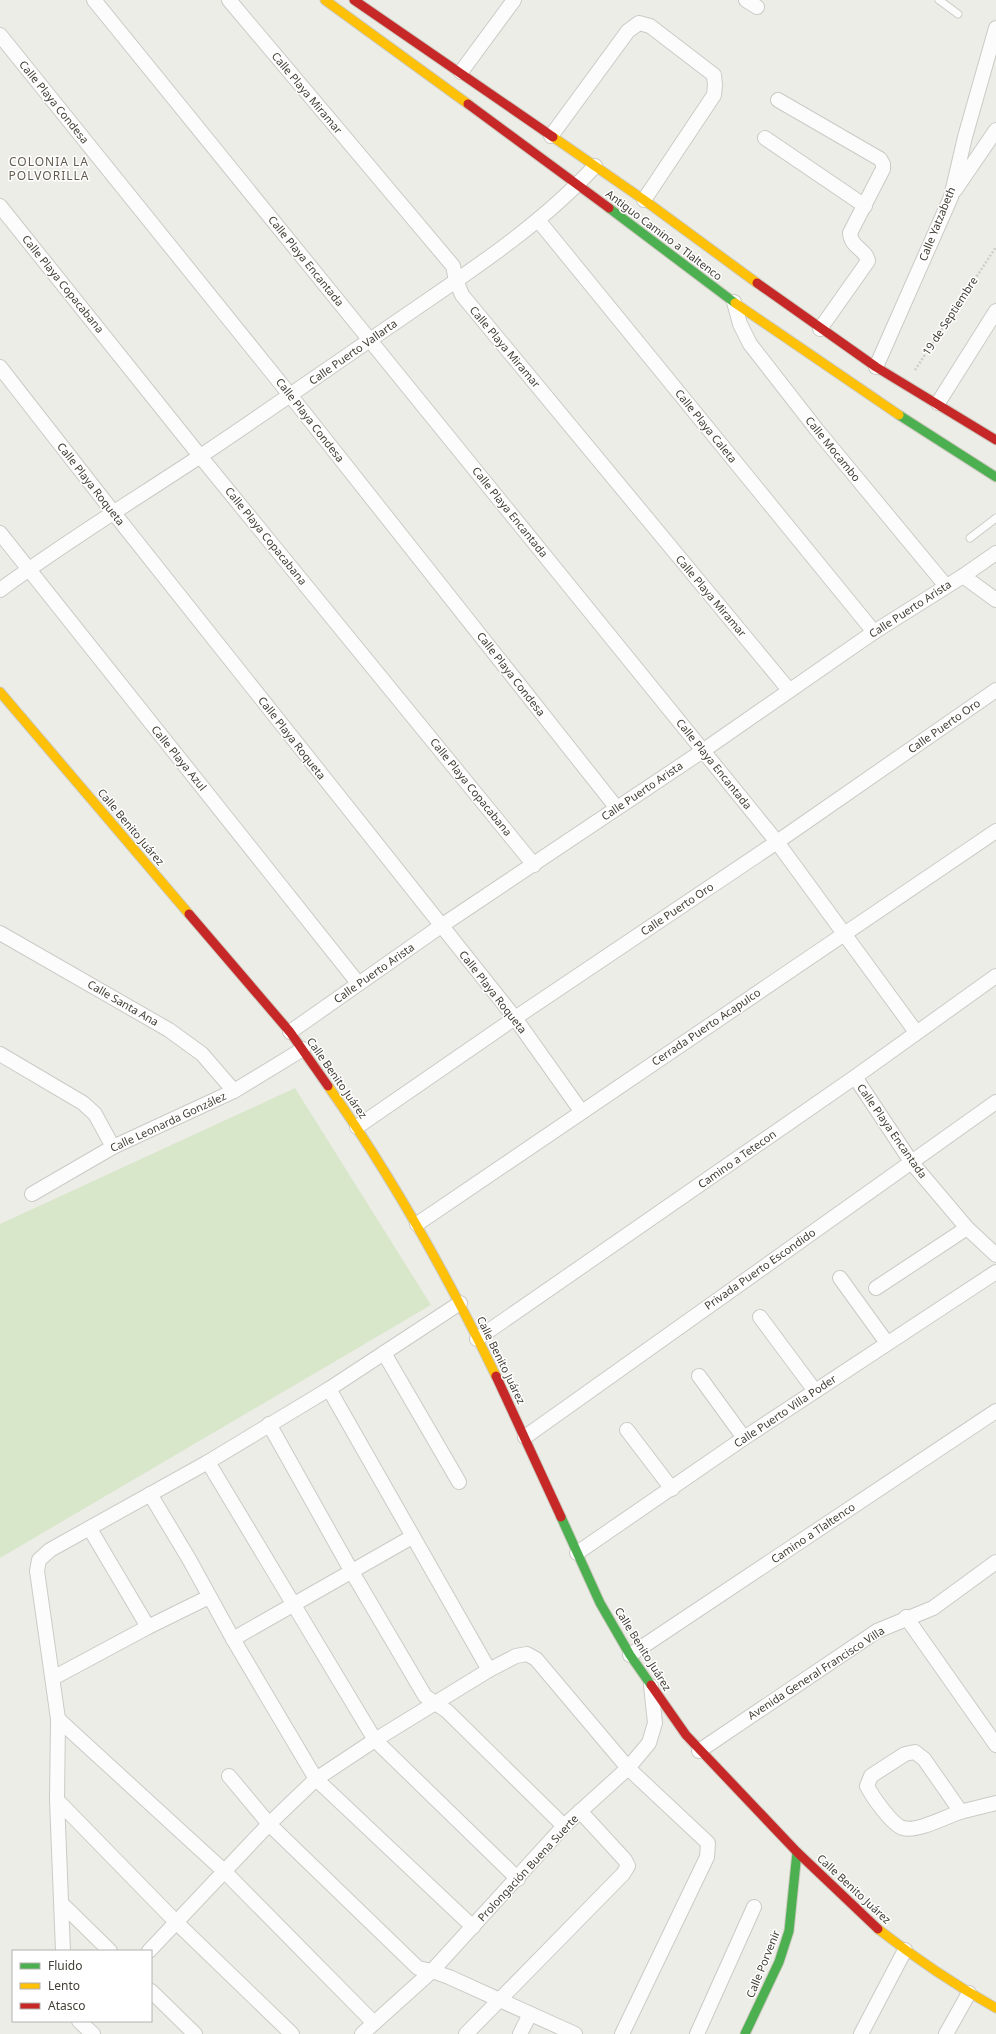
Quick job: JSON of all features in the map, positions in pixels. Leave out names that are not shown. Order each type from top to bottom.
[{"type":"street","name":"Calle Playa Encantada","points":[[94,0],[778,842],[916,1032]]},
{"type":"street","name":"Calle Playa Miramar","points":[[229,0],[453,266],[456,280],[462,295],[789,690]]},
{"type":"street","name":"Antiguo Camino a Tlaltenco","points":[[325,0],[578,185],[734,302],[862,391],[996,477]]},
{"type":"street","points":[[354,0],[461,72],[644,200],[820,329],[876,367],[938,403],[996,440]]},
{"type":"street","points":[[461,72],[514,0]]},
{"type":"street","points":[[551,136],[628,31],[639,24],[650,26],[714,76],[715,85],[714,95],[644,200]]},
{"type":"street","name":"Calle Yatzabeth","points":[[876,367],[951,197],[965,137],[996,28]]},
{"type":"street","name":"Calle Playa Condesa","points":[[0,35],[290,395],[616,807]]},
{"type":"street","points":[[419,68],[430,52]]},
{"type":"street","points":[[778,100],[880,159],[883,164],[883,169],[850,233],[850,240],[868,256],[868,261],[820,329]]},
{"type":"street","points":[[951,197],[996,130]]},
{"type":"street","points":[[765,138],[865,206]]},
{"type":"street","name":"Calle Puerto Vallarta","points":[[0,590],[113,512],[200,456],[290,395],[456,280],[538,220],[578,185],[595,166]]},
{"type":"street","name":"Calle Playa Copacabana","points":[[0,206],[200,456],[534,865]]},
{"type":"street","name":"Calle Playa Caleta","points":[[538,220],[874,632]]},
{"type":"street","name":"Calle Mocambo","points":[[734,302],[740,324],[750,344],[817,430],[946,586]]},
{"type":"street","points":[[938,403],[996,311]]},
{"type":"street","name":"Calle Playa Roqueta","points":[[0,367],[113,512],[515,1018],[581,1111]]},
{"type":"street","name":"Calle Playa Azul","points":[[0,533],[358,983]]},
{"type":"street","name":"Calle Puerto Arista","points":[[290,1032],[358,983],[534,865],[616,807],[704,750],[874,632],[963,576],[996,553]]},
{"type":"street","points":[[963,576],[996,600]]},
{"type":"street","name":"Calle Puerto Oro","points":[[357,1127],[515,1018],[778,842],[996,690]]},
{"type":"street","name":"Calle Benito Juárez","points":[[0,692],[290,1032],[357,1127],[417,1224],[460,1303],[525,1436],[600,1603],[630,1655],[686,1735],[699,1751],[798,1852],[870,1922],[905,1950],[996,2008]]},
{"type":"street","name":"Cerrada Puerto Acapulco","points":[[417,1224],[581,1111],[996,831]]},
{"type":"street","name":"Calle Santa Ana","points":[[0,933],[169,1030],[202,1054],[234,1091]]},
{"type":"street","name":"Camino a Tetecon","points":[[477,1339],[855,1077],[996,976]]},
{"type":"street","name":"Calle Leonarda González","points":[[32,1194],[112,1147],[234,1091],[303,1049]]},
{"type":"street","points":[[0,1054],[83,1103],[94,1114],[112,1147]]},
{"type":"street","name":"Calle Playa Encantada","points":[[855,1077],[912,1163],[967,1228],[996,1255]]},
{"type":"street","name":"Privada Puerto Escondido","points":[[525,1436],[996,1102]]},
{"type":"street","points":[[876,1288],[967,1228]]},
{"type":"street","name":"Calle Puerto Villa Poder","points":[[577,1553],[744,1438],[996,1272]]},
{"type":"street","points":[[840,1278],[887,1343]]},
{"type":"street","points":[[63,1950],[57,1800],[58,1719],[37,1571],[39,1560],[50,1550],[208,1462],[329,1389],[460,1303]]},
{"type":"street","points":[[760,1317],[815,1391]]},
{"type":"street","points":[[384,1353],[459,1482]]},
{"type":"street","points":[[699,1376],[744,1438]]},
{"type":"street","points":[[329,1389],[412,1537],[490,1670]]},
{"type":"street","name":"Camino a Tlaltenco","points":[[630,1655],[996,1411]]},
{"type":"street","points":[[270,1424],[352,1572],[425,1696],[437,1703],[564,1826]]},
{"type":"street","points":[[627,1430],[672,1489]]},
{"type":"street","points":[[208,1462],[293,1606],[375,1740],[518,1879]]},
{"type":"street","points":[[150,1494],[189,1559],[233,1639],[316,1779],[473,1927]]},
{"type":"street","points":[[90,1529],[148,1627]]},
{"type":"street","points":[[233,1639],[412,1537]]},
{"type":"street","name":"Avenida General Francisco Villa","points":[[699,1751],[877,1631],[906,1617],[933,1608],[996,1562]]},
{"type":"street","points":[[52,1678],[208,1596]]},
{"type":"street","points":[[906,1617],[996,1746]]},
{"type":"street","points":[[150,1950],[269,1824],[316,1779],[375,1740],[490,1670],[516,1656],[527,1654],[536,1659],[628,1768],[708,1843],[707,1857],[622,2034]]},
{"type":"street","name":"Prolongación Buena Suerte","points":[[362,2034],[432,1971],[518,1879],[564,1826],[628,1768],[649,1743],[653,1734],[655,1723],[650,1685]]},
{"type":"street","points":[[58,1719],[225,1872],[374,2023]]},
{"type":"street","points":[[961,1812],[924,1759],[915,1752],[905,1754],[871,1776],[867,1786],[871,1794],[896,1823],[904,1828],[917,1828],[961,1812],[996,1803]]},
{"type":"street","points":[[229,1776],[269,1824],[418,1968],[432,1971],[575,2034]]},
{"type":"street","points":[[57,1800],[177,1923],[292,2034]]},
{"type":"street","points":[[466,2034],[623,1874],[628,1866],[625,1860],[580,1811]]},
{"type":"street","name":"Calle Porvenir","points":[[746,2034],[779,1962],[789,1931],[798,1852]]},
{"type":"street","points":[[62,1904],[109,1950]]},
{"type":"street","points":[[697,2034],[754,1908]]},
{"type":"street","points":[[861,2034],[905,1950]]},
{"type":"street","points":[[152,1992],[196,2034]]},
{"type":"street","points":[[946,2034],[969,1992]]},
{"type":"street","points":[[520,2034],[530,2014]]},
{"type":"street","points":[[77,2034],[78,2022]]},
{"type":"street","points":[[79,2022],[93,2034]]},
{"type":"lane","points":[[939,0],[958,14]]},
{"type":"lane","points":[[970,538],[996,518]]},
{"type":"path","name":"19 de Septiembre","points":[[905,385],[996,247]]},
{"type":"green space","points":[[295,1088],[431,1305],[0,1558],[0,1224]]},
{"type":"traffic: fast","points":[[609,208],[735,303]]},
{"type":"traffic: fast","points":[[899,415],[996,477]]},
{"type":"traffic: fast","points":[[561,1517],[600,1603],[630,1655],[651,1685]]},
{"type":"traffic: fast","points":[[745,2034],[779,1962],[789,1931],[797,1852]]},
{"type":"traffic: slow","points":[[325,0],[468,104]]},
{"type":"traffic: slow","points":[[553,137],[644,200],[757,283]]},
{"type":"traffic: slow","points":[[735,303],[899,415]]},
{"type":"traffic: slow","points":[[0,692],[189,914]]},
{"type":"traffic: slow","points":[[328,1086],[375,1156],[418,1228],[458,1301],[496,1376]]},
{"type":"traffic: slow","points":[[878,1929],[936,1971],[996,2008]]},
{"type":"traffic: jam","points":[[354,0],[553,137]]},
{"type":"traffic: jam","points":[[468,104],[609,208]]},
{"type":"traffic: jam","points":[[757,283],[876,367],[996,440]]},
{"type":"traffic: jam","points":[[189,914],[290,1032],[328,1086]]},
{"type":"traffic: jam","points":[[496,1376],[561,1517]]},
{"type":"traffic: jam","points":[[651,1685],[686,1735],[797,1852],[878,1929]]},
{"type":"district","name":"COLONIA LA POLVORILLA","points":[[49,169]]}]
